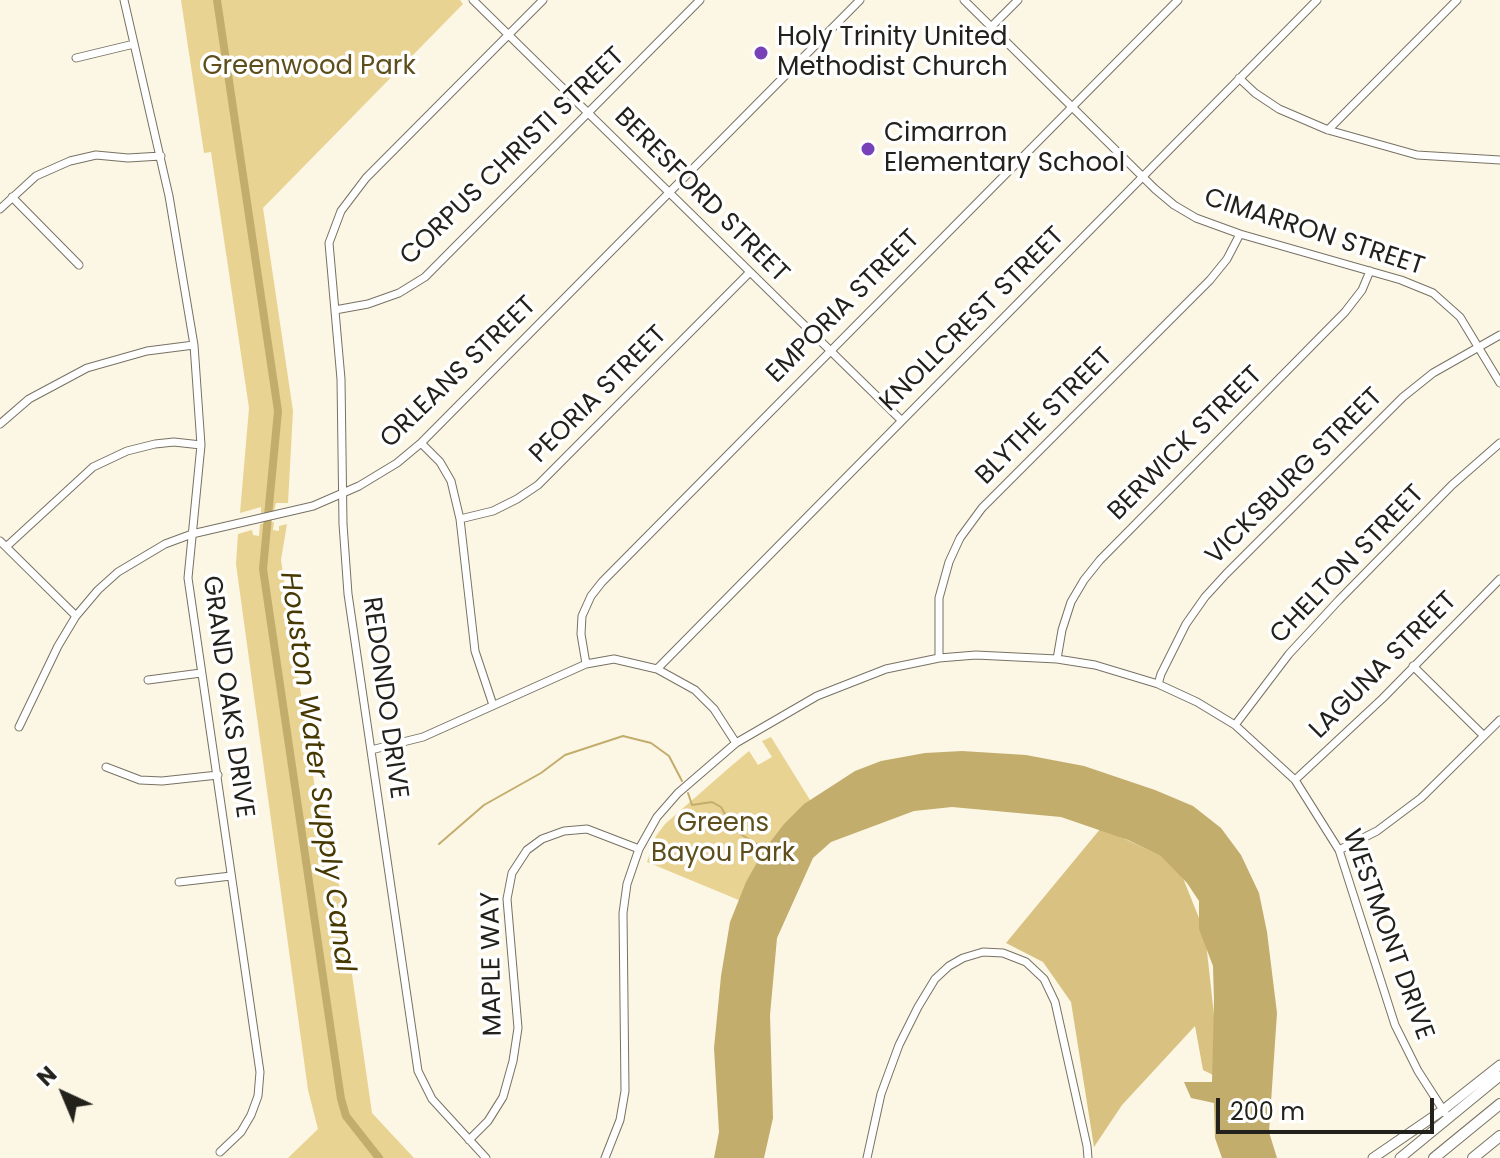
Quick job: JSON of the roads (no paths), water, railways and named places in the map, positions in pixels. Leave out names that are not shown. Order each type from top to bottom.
[{"type":"highway","points":[[1434,1158],[1500,1104]]},
{"type":"highway","points":[[1473,1158],[1500,1136]]},
{"type":"main road","points":[[1400,1158],[1500,1065]]},
{"type":"main road","points":[[1373,1158],[1446,1115],[1500,1076]]},
{"type":"street","name":"GRAND OAKS DRIVE","points":[[124,0],[161,156],[194,345],[201,445],[188,578],[260,1072],[258,1096],[251,1115],[241,1132],[220,1152]]},
{"type":"street","name":"BERESFORD STREET","points":[[473,0],[901,420]]},
{"type":"street","points":[[509,35],[543,0]]},
{"type":"street","name":"CORPUS CHRISTI STREET","points":[[335,310],[378,301],[399,293],[425,277],[700,0]]},
{"type":"street","name":"ORLEANS STREET","points":[[19,727],[76,616],[118,572],[165,544],[192,534],[313,506],[343,494],[397,463],[421,443],[860,0]]},
{"type":"street","name":"CIMARRON STREET","points":[[964,0],[1174,205],[1196,218],[1240,234],[1401,280],[1433,293],[1460,317],[1500,383]]},
{"type":"street","points":[[991,27],[1018,0]]},
{"type":"street","name":"EMPORIA STREET","points":[[586,664],[581,634],[582,616],[602,582],[1178,0]]},
{"type":"street","name":"KNOLLCREST STREET","points":[[657,669],[1317,0]]},
{"type":"street","points":[[1328,130],[1457,0]]},
{"type":"street","name":"REDONDO DRIVE","points":[[486,1158],[432,1099],[418,1071],[349,606],[341,379],[329,243],[348,199],[366,178],[509,35]]},
{"type":"street","points":[[76,58],[134,44]]},
{"type":"street","points":[[1239,78],[1279,109],[1328,130],[1417,155],[1500,160]]},
{"type":"street","points":[[0,209],[36,176],[70,161],[96,155],[128,158],[161,156]]},
{"type":"street","points":[[12,197],[79,265]]},
{"type":"street","name":"BLYTHE STREET","points":[[939,658],[939,598],[949,562],[960,538],[982,508],[1210,280],[1227,259],[1240,234]]},
{"type":"street","name":"BERWICK STREET","points":[[1057,659],[1071,602],[1100,560],[1345,312],[1362,290],[1370,271]]},
{"type":"street","name":"PEORIA STREET","points":[[460,519],[493,511],[538,485],[750,272]]},
{"type":"street","name":"VICKSBURG STREET","points":[[1158,684],[1186,624],[1226,574],[1403,397],[1433,373],[1500,335]]},
{"type":"street","points":[[0,424],[29,399],[87,368],[147,351],[194,345]]},
{"type":"street","points":[[76,616],[3,544],[93,467],[127,451],[155,444],[174,442],[201,445]]},
{"type":"street","points":[[421,443],[440,462],[451,481],[460,519],[475,651],[493,705]]},
{"type":"street","name":"CHELTON STREET","points":[[1235,725],[1289,654],[1329,611],[1452,485],[1500,443]]},
{"type":"street","name":"LAGUNA STREET","points":[[1295,780],[1500,579]]},
{"type":"street","name":"WESTMONT DRIVE","points":[[605,1158],[620,1120],[625,1091],[623,913],[627,884],[639,849],[657,817],[678,793],[736,743],[829,691],[886,669],[939,658],[976,655],[1057,659],[1095,665],[1158,684],[1197,702],[1235,725],[1295,780],[1339,850],[1395,1025],[1424,1082],[1446,1115]]},
{"type":"street","points":[[371,750],[423,737],[586,664],[614,659],[657,669],[695,690],[714,709],[736,743]]},
{"type":"street","points":[[1413,666],[1483,735]]},
{"type":"street","points":[[148,680],[201,673]]},
{"type":"street","points":[[1339,850],[1377,831],[1421,798],[1500,720]]},
{"type":"street","points":[[106,767],[140,780],[162,781],[218,775]]},
{"type":"street","name":"MAPLE WAY","points":[[469,1140],[488,1121],[503,1097],[513,1061],[518,1028],[507,899],[512,873],[527,850],[542,839],[564,831],[587,829],[639,849]]},
{"type":"street","points":[[179,882],[231,876]]},
{"type":"street","points":[[867,1158],[881,1094],[899,1045],[935,979],[963,958],[983,952],[1003,953],[1026,962],[1044,979],[1055,1002],[1088,1158]]},
{"type":"waterway","name":"Houston Water Supply Canal","points":[[217,0],[278,411],[263,569],[341,1099],[346,1116],[379,1158]]},
{"type":"waterway","points":[[439,844],[484,805],[541,773],[565,755],[623,736],[651,743],[669,756],[682,781]]},
{"type":"waterway","points":[[688,793],[692,805],[712,802],[721,807],[734,830],[766,850]]},
{"type":"place","name":"Holy Trinity United Methodist Church","points":[[761,53]]},
{"type":"place","name":"Cimarron Elementary School","points":[[868,149]]},
{"type":"park label","name":"Greenwood Park","points":[[309,67]]},
{"type":"park label","name":"Greens Bayou Park","points":[[723,839]]}]
